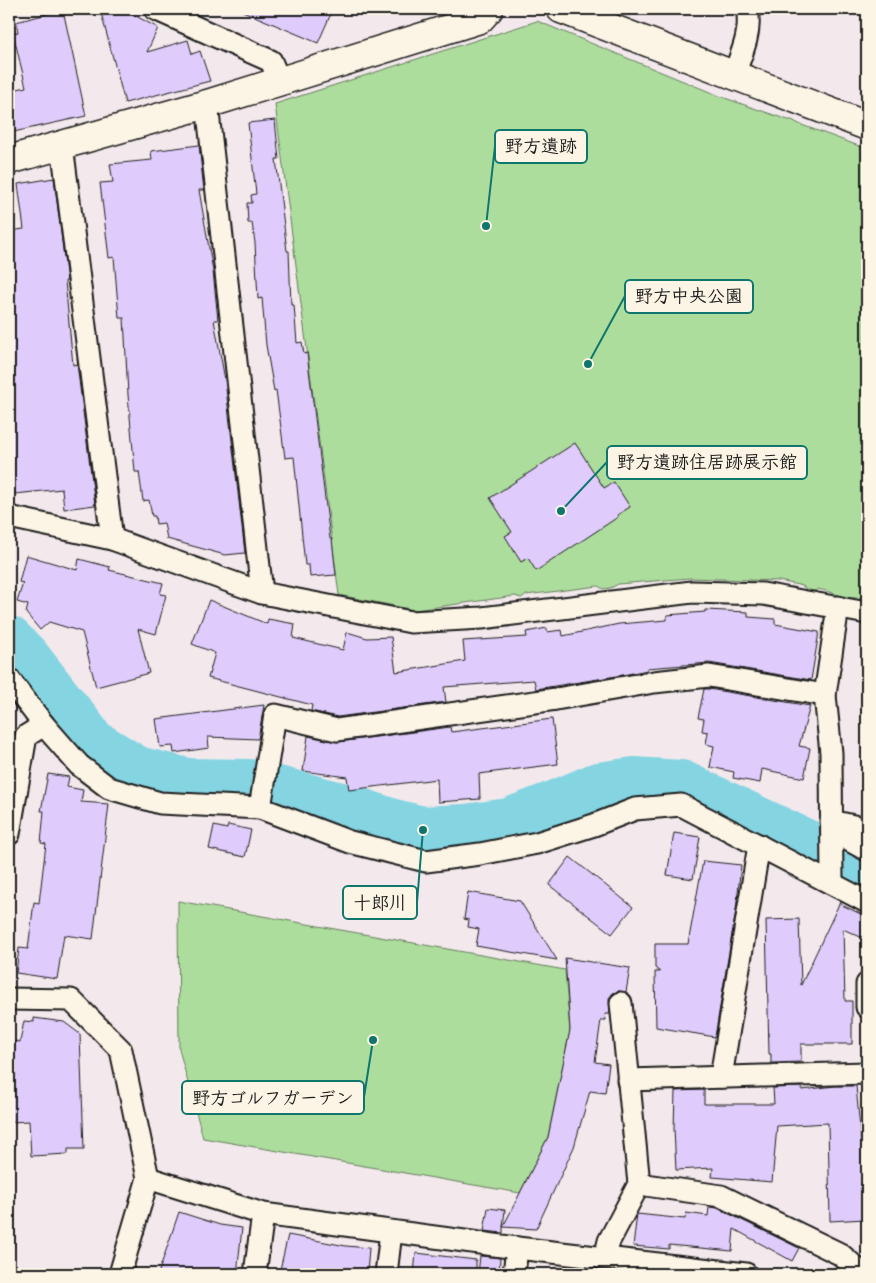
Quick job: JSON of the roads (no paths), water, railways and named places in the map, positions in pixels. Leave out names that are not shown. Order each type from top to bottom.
[{"type":"street","points":[[155,9],[271,61],[279,80]]},
{"type":"street","points":[[9,160],[208,104],[279,80],[480,19],[489,9]]},
{"type":"street","points":[[561,9],[867,126]]},
{"type":"street","points":[[734,74],[746,44],[749,18],[746,9]]},
{"type":"street","points":[[208,104],[262,593]]},
{"type":"street","points":[[62,146],[112,539]]},
{"type":"street","points":[[9,517],[112,539],[262,593],[411,622],[482,618],[692,592],[763,594],[867,614]]},
{"type":"street","points":[[832,882],[831,753],[824,695],[838,607]]},
{"type":"street","points":[[260,808],[275,715],[337,730],[556,699],[654,682],[709,676],[824,695]]},
{"type":"street","points":[[9,679],[44,725],[79,765],[109,788],[160,803],[260,808],[350,842],[426,860],[480,854],[537,843],[594,825],[635,809],[681,805],[832,882],[867,902]]},
{"type":"street","points":[[9,834],[13,786],[26,736],[44,725]]},
{"type":"street","points":[[831,826],[867,828]]},
{"type":"street","points":[[831,826],[867,850]]},
{"type":"street","points":[[721,1077],[759,845]]},
{"type":"street","points":[[867,984],[867,1007]]},
{"type":"street","points":[[9,998],[71,1000],[121,1050],[148,1178],[120,1274]]},
{"type":"street","points":[[605,1258],[609,1241],[639,1184],[621,1003]]},
{"type":"street","points":[[628,1080],[867,1073]]},
{"type":"street","points":[[148,1178],[262,1214],[605,1258],[646,1269],[746,1274]]},
{"type":"street","points":[[639,1184],[721,1196],[840,1254],[863,1274]]},
{"type":"street","points":[[255,1274],[262,1214]]},
{"type":"street","points":[[386,1274],[391,1232]]},
{"type":"street","points":[[514,1274],[517,1248]]},
{"type":"waterway","points":[[9,640],[26,657],[93,743],[137,770],[188,782],[250,783],[349,808],[390,822],[423,830],[465,828],[509,822],[598,786],[634,781],[681,784],[867,872]]},
{"type":"place","name":"野方遺跡","points":[[486,226]]},
{"type":"place","name":"野方中央公園","points":[[588,364]]},
{"type":"place","name":"野方遺跡住居跡展示館","points":[[561,511]]},
{"type":"place","name":"十郎川","points":[[423,830]]},
{"type":"place","name":"野方ゴルフガーデン","points":[[373,1040]]}]
